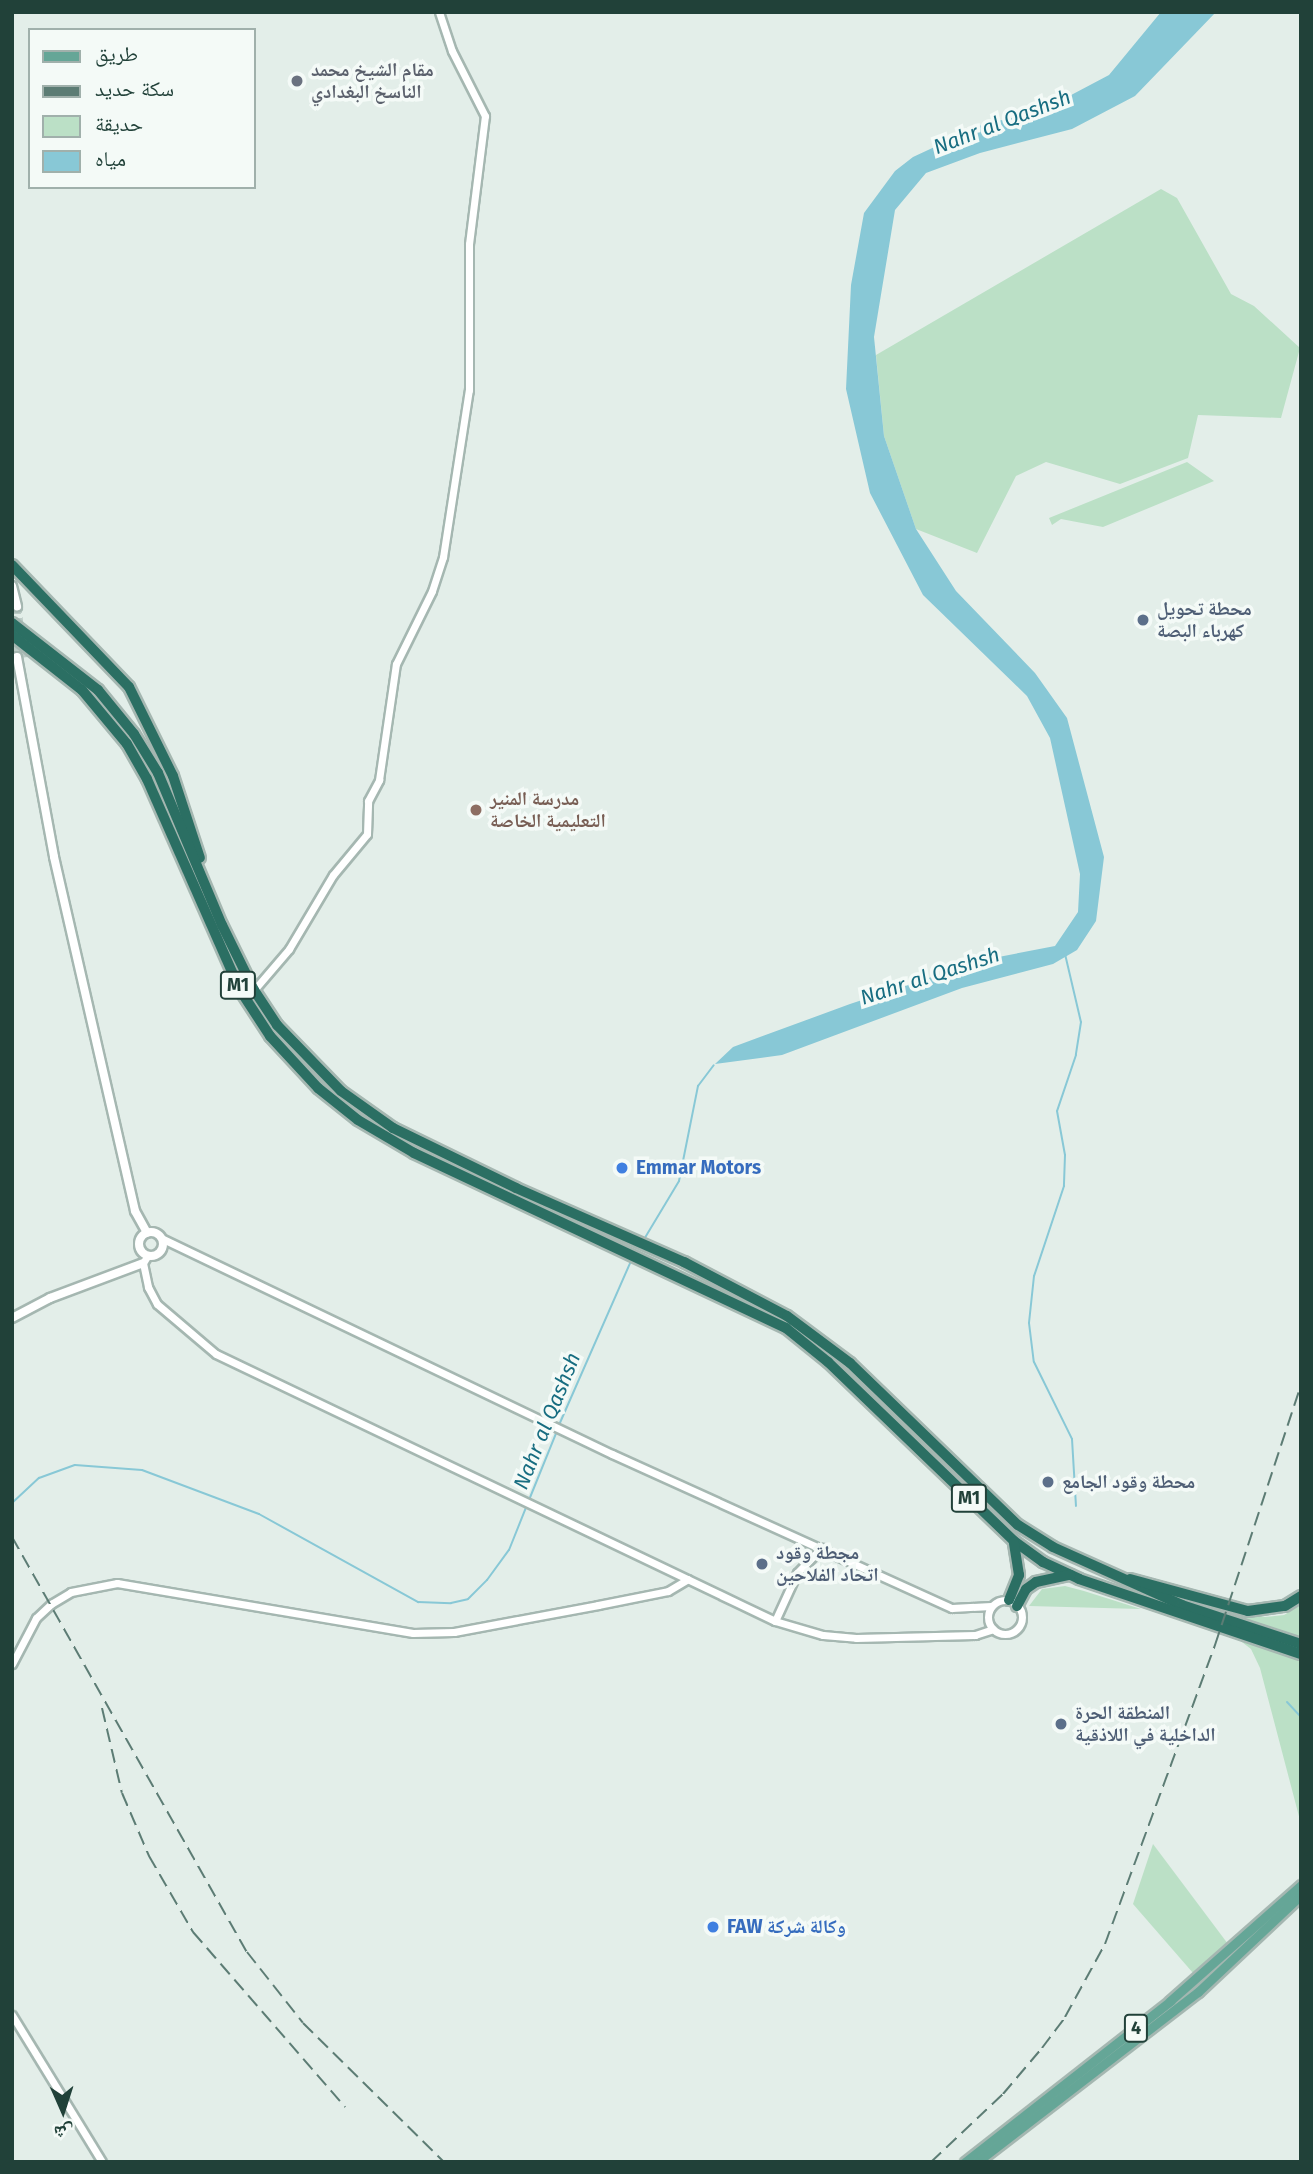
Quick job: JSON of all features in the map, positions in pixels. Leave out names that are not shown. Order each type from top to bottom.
[{"type":"highway","points":[[12,565],[129,687],[173,776],[222,925]]},
{"type":"highway","name":"M1","points":[[12,623],[98,690],[134,734],[158,773],[222,925],[254,990],[307,1059],[341,1091],[383,1120],[516,1188],[581,1214],[684,1262],[787,1316],[850,1363],[1018,1525],[1112,1576],[1299,1651]]},
{"type":"highway","name":"M1","points":[[12,635],[82,690],[127,744],[147,779],[240,990],[270,1036],[302,1071],[358,1120],[414,1153],[676,1273],[786,1328],[817,1353],[1014,1541],[1070,1575],[1299,1651]]},
{"type":"highway","points":[[12,643],[39,654]]},
{"type":"highway","points":[[1013,1603],[1020,1575],[1014,1541]]},
{"type":"highway","points":[[1013,1603],[1037,1582],[1070,1575]]},
{"type":"highway","points":[[1112,1576],[1248,1611],[1285,1606],[1301,1596]]},
{"type":"main road","points":[[12,586],[18,606]]},
{"type":"main road","points":[[20,658],[54,857],[135,1211],[146,1233],[140,1247],[145,1259]]},
{"type":"main road","points":[[12,1318],[50,1298],[161,1250],[163,1239],[154,1232],[146,1233]]},
{"type":"main road","name":"4","points":[[965,2162],[1170,2001],[1301,1885]]},
{"type":"main road","name":"4","points":[[977,2162],[1198,1992],[1301,1895]]},
{"type":"street","points":[[254,990],[289,949],[332,875],[367,834],[368,801],[379,779],[397,664],[432,591],[450,522],[469,390],[469,244],[485,116],[452,51],[439,12]]},
{"type":"street","points":[[145,1259],[148,1287],[157,1304],[216,1354],[775,1621],[823,1635],[856,1638],[975,1635],[993,1629],[1006,1633],[1016,1629],[1021,1615],[1013,1603],[952,1608],[570,1433],[163,1239]]},
{"type":"street","points":[[775,1621],[797,1573],[821,1548]]},
{"type":"street","points":[[12,1664],[36,1618],[51,1604],[71,1592],[117,1583],[413,1633],[454,1632],[598,1605],[668,1591],[688,1579]]},
{"type":"street","points":[[991,1606],[988,1620],[993,1629]]},
{"type":"street","points":[[12,2015],[102,2162]]},
{"type":"green space","points":[[1161,189],[1177,198],[1231,294],[1254,306],[1300,348],[1281,418],[1198,415],[1188,458],[1120,484],[1046,462],[1016,476],[977,553],[916,529],[884,436],[876,355]]},
{"type":"green space","points":[[1187,462],[1214,481],[1103,527],[1061,519],[1052,525],[1049,518]]},
{"type":"green space","points":[[1065,1586],[1141,1609],[1029,1606],[1042,1589]]},
{"type":"green space","points":[[1181,1598],[1265,1617],[1284,1615],[1301,1605],[1301,1638]]},
{"type":"green space","points":[[1238,1639],[1301,1661],[1301,1824],[1260,1668],[1251,1649]]},
{"type":"green space","points":[[1153,1844],[1228,1944],[1193,1973],[1133,1904]]},
{"type":"water","points":[[1161,12],[1216,12],[1135,96],[1072,129],[980,153],[926,173],[895,210],[874,337],[884,436],[916,529],[956,591],[1035,673],[1067,718],[1104,857],[1096,921],[1077,950],[1053,964],[962,988],[782,1055],[715,1064],[733,1047],[850,1004],[983,960],[1055,946],[1078,912],[1080,874],[1050,738],[1027,696],[923,595],[870,493],[846,389],[851,285],[864,213],[895,171],[913,157],[984,124],[1039,112],[1109,75]]},
{"type":"waterway","points":[[1065,954],[1081,1022],[1076,1055],[1057,1111],[1065,1155],[1064,1186],[1034,1276],[1029,1323],[1034,1362],[1072,1439],[1076,1506]]},
{"type":"waterway","name":"Nahr al Qashsh","points":[[643,1241],[679,1181],[698,1086],[714,1065]]},
{"type":"waterway","name":"Nahr al Qashsh","points":[[559,1425],[631,1261]]},
{"type":"waterway","name":"Nahr al Qashsh","points":[[529,1500],[557,1431]]},
{"type":"waterway","name":"Nahr al Qashsh","points":[[12,1503],[39,1478],[75,1465],[142,1470],[259,1514],[418,1602],[451,1603],[468,1599],[487,1580],[509,1550],[527,1505]]},
{"type":"waterway","points":[[1287,1702],[1301,1717]]},
{"type":"tunnel","points":[[17,606],[24,658]]},
{"type":"tunnel","points":[[13,634],[17,657]]},
{"type":"railway","points":[[931,2162],[1003,2094],[1042,2048],[1065,2017],[1105,1944],[1215,1645],[1301,1385]]},
{"type":"railway","points":[[12,1537],[247,1952],[303,2023],[444,2162]]},
{"type":"railway","points":[[102,1708],[122,1793],[149,1856],[193,1932],[345,2107]]},
{"type":"place","name":"مقام الشيخ محمد الناسخ البغدادي","points":[[297,81]]},
{"type":"place","name":"محطة تحويل كهرباء البصة","points":[[1143,620]]},
{"type":"place","name":"مدرسة المنير التعليمية الخاصة","points":[[476,810]]},
{"type":"place","name":"Emmar Motors","points":[[622,1168]]},
{"type":"place","name":"محطة وقود الجامع","points":[[1048,1482]]},
{"type":"place","name":"مجطة وقود اتحاد الفلاحين","points":[[762,1564]]},
{"type":"place","name":"المنطقة الحرة الداخلية في اللاذقية","points":[[1061,1724]]},
{"type":"place","name":"FAW وكالة شركة","points":[[713,1927]]}]
